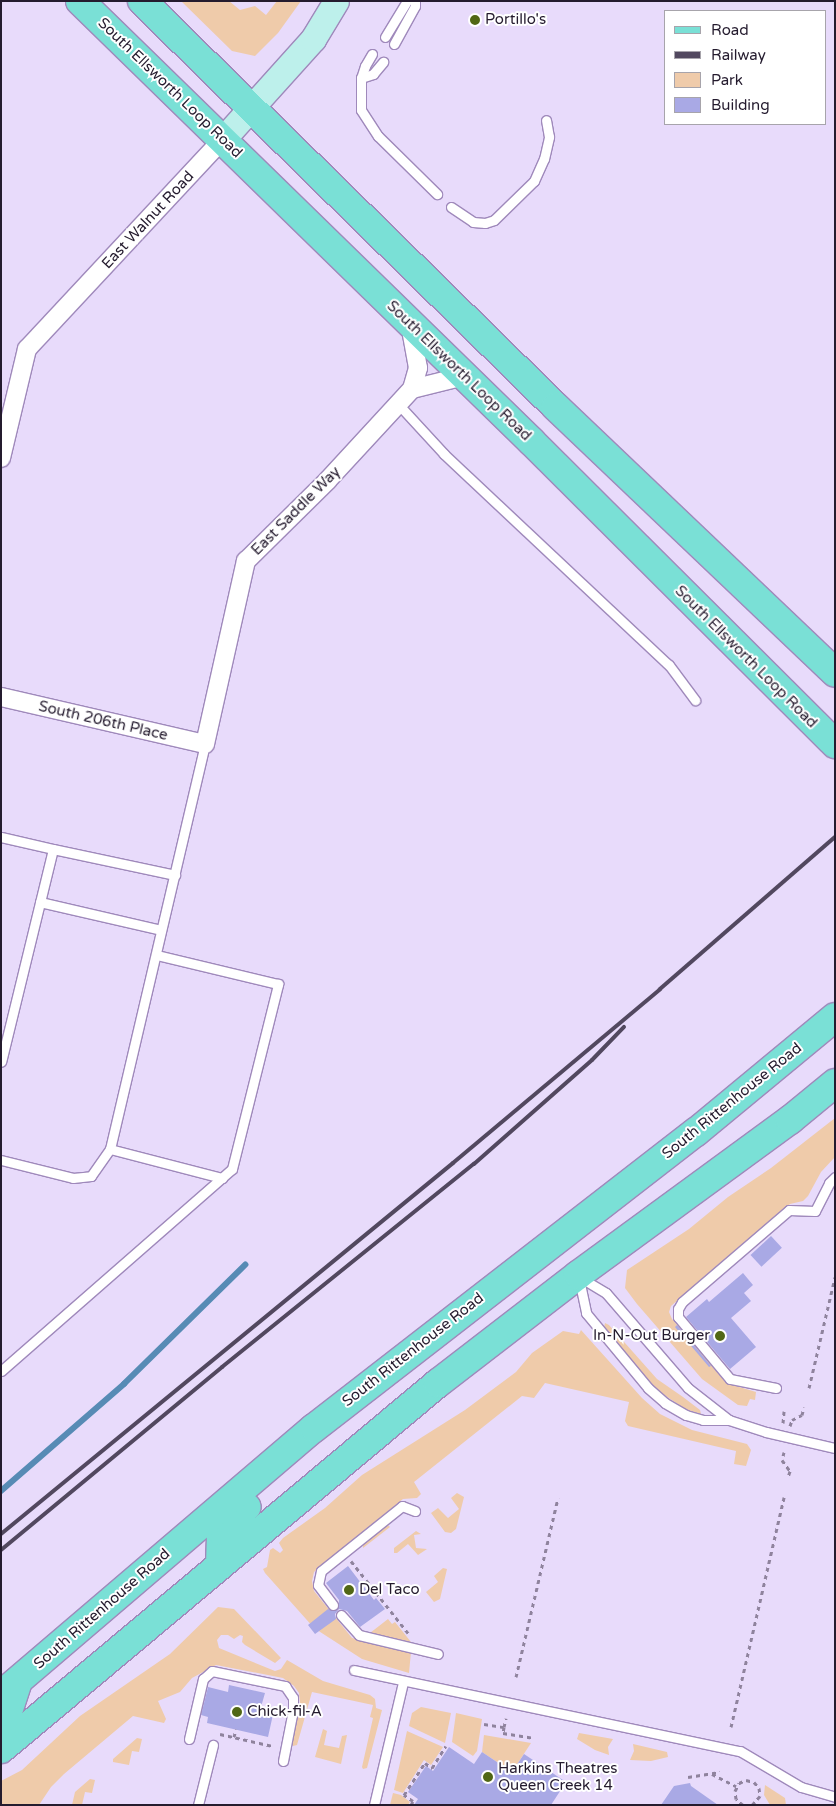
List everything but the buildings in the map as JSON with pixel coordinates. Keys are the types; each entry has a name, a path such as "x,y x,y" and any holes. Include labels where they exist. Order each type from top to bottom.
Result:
{"main road":[{"name":"South Ellsworth Loop Road","path":"80,1 464,376 835,744"},
{"path":"142,1 556,407 835,673"},
{"name":"South Rittenhouse Road","path":"10,1688 314,1428 696,1132 835,1017"},
{"path":"1,1749 220,1564 431,1390 578,1275 790,1120 835,1083"},
{"path":"553,1241 578,1275"},
{"path":"220,1564 220,1535 223,1528 299,1463 314,1428"},
{"path":"1,1718 8,1712 10,1688"}],"street":[{"name":"East Walnut Road","path":"1,458 27,349 223,139 313,39 336,1"},
{"name":"East Saddle Way","path":"206,744 246,561 327,481 412,389 418,368 410,324"},
{"path":"412,389 464,376"},
{"name":"South 206th Place","path":"1,697 206,744"}],"lane":[{"path":"385,38 407,1"},
{"path":"394,44 415,6 415,1"},
{"path":"372,54 361,78 361,110 378,136 437,194"},
{"path":"361,78 373,74 383,62"},
{"path":"451,207 473,222 485,223 494,220 534,181 544,159 549,137 546,120"},
{"path":"398,405 451,460 669,665 695,700"},
{"path":"1,1160 73,1178 91,1176 110,1149 206,744"},
{"path":"1,837 175,875"},
{"path":"1,1062 53,849"},
{"path":"40,902 161,930"},
{"path":"1,1371 232,1169 278,984 156,955"},
{"path":"110,1149 222,1178"},
{"path":"776,1388 730,1379 678,1317 678,1309 682,1302 790,1210 815,1211 829,1183 835,1177"},
{"path":"578,1275 606,1293 688,1388 729,1420"},
{"path":"578,1275 586,1313 648,1388 665,1403 686,1415 703,1420 729,1420 766,1432 835,1448"},
{"path":"333,1605 318,1585 321,1571 402,1506 415,1511"},
{"path":"341,1615 359,1635 438,1654"},
{"path":"354,1670 403,1682 740,1751 801,1786 835,1797"},
{"path":"189,1739 203,1680 212,1671 221,1671 285,1686 293,1698 293,1710 283,1761"},
{"path":"374,1805 403,1682"},
{"path":"198,1805 213,1745"}],"path":[{"path":"809,1388 835,1277"},
{"path":"784,1411 782,1422 790,1426 792,1420 802,1415 804,1407"},
{"path":"784,1452 782,1460 790,1471 788,1477"},
{"path":"731,1727 784,1497"},
{"path":"516,1677 558,1498"},
{"path":"344,1565 350,1560 414,1640"},
{"path":"506,1718 503,1733 534,1738"},
{"path":"484,1724 504,1727"},
{"path":"234,1737 236,1730"},
{"path":"216,1733 286,1749"},
{"path":"411,1805 413,1801 404,1795 425,1763 432,1768 446,1746"},
{"path":"688,1777 720,1772"},
{"path":"712,1773 736,1786"},
{"path":"736,1786 742,1781 754,1782 760,1792 754,1804"},
{"path":"736,1786 736,1799 742,1805"}],"green space":[{"path":"181,1 229,1 240,10 255,6 266,15 277,1 301,1 278,33 255,56 232,51"},
{"path":"835,1118 835,1157 821,1172 808,1196 803,1201 790,1204 671,1306 669,1312 672,1319 726,1383 756,1392 755,1400 750,1399 747,1406 738,1405 702,1379 637,1304 625,1288 627,1270 689,1229 728,1197 771,1168"},
{"path":"605,1323 609,1325 657,1379 700,1410 701,1414 685,1409 657,1390 604,1328"},
{"path":"581,1330 642,1398 660,1414 692,1430 747,1444 751,1450 746,1466 734,1464 736,1451 628,1426 625,1421 629,1402 545,1383 534,1398 522,1396 414,1482 421,1494 417,1498 403,1499 314,1572 312,1581 314,1591 352,1638 411,1652 409,1673 362,1659 314,1628 265,1573 263,1569 267,1567 270,1550 273,1548 280,1553 283,1550 279,1543 283,1538 325,1508 362,1475 465,1410 516,1372 532,1353 563,1331 579,1334"},
{"path":"457,1493 464,1497 456,1529 451,1533 445,1532 431,1513 438,1508 448,1518 459,1509 451,1498"},
{"path":"387,1524 390,1527 363,1548 363,1543"},
{"path":"416,1531 421,1534 414,1535 416,1548 427,1549 418,1555 408,1544 397,1553 394,1553 394,1548"},
{"path":"443,1568 447,1569 440,1599 434,1602 426,1592 438,1582 434,1576"},
{"path":"218,1607 234,1609 281,1658 275,1663 245,1645 242,1642 243,1636 240,1635 234,1639 228,1635 221,1635 217,1640 219,1648 275,1671 281,1669 287,1660 323,1681 370,1695 375,1699 376,1708 382,1710 367,1768 363,1769 362,1767 373,1718 370,1717 373,1705 312,1692 297,1745 293,1746 291,1743 300,1703 299,1693 294,1686 283,1678 216,1665 192,1678 180,1692 158,1701 166,1719 164,1723 133,1716 64,1774 51,1787 39,1805 1,1805 1,1781 22,1770 80,1716 170,1654"},
{"path":"388,1619 392,1624 395,1622 411,1642 370,1633"},
{"path":"421,1707 451,1713 445,1743 409,1726 412,1713"},
{"path":"456,1713 482,1719 477,1751 473,1756 452,1742"},
{"path":"323,1729 327,1731 324,1745 339,1748 342,1736 347,1735 341,1764 315,1757"},
{"path":"407,1731 443,1747 431,1765 424,1760 403,1793 394,1790"},
{"path":"579,1733 613,1739 608,1747 609,1755 595,1750 577,1739"},
{"path":"484,1735 531,1743 512,1772 482,1752"},
{"path":"137,1738 142,1739 139,1752 132,1751 129,1765 113,1762 113,1759"},
{"path":"633,1744 667,1752 668,1757 651,1761 630,1760 634,1751"},
{"path":"90,1779 95,1780 92,1793 85,1792 82,1805 72,1805 75,1792"},
{"path":"765,1785 785,1798 786,1805 770,1805 764,1795"},
{"path":"393,1793 401,1795 410,1802 408,1805 390,1805"}],"waterway":[{"path":"1,1491 124,1384 245,1265"}],"railway":[{"path":"1,1534 453,1163 660,989 835,837"},
{"path":"1,1550 222,1367 474,1164 592,1060 624,1027"}],"place":[{"name":"Portillo's","path":"475,20"},
{"name":"In-N-Out Burger","path":"720,1336"},
{"name":"Del Taco","path":"349,1590"},
{"name":"Chick-fil-A","path":"237,1712"},
{"name":"Harkins Theatres Queen Creek 14","path":"488,1777"}]}
